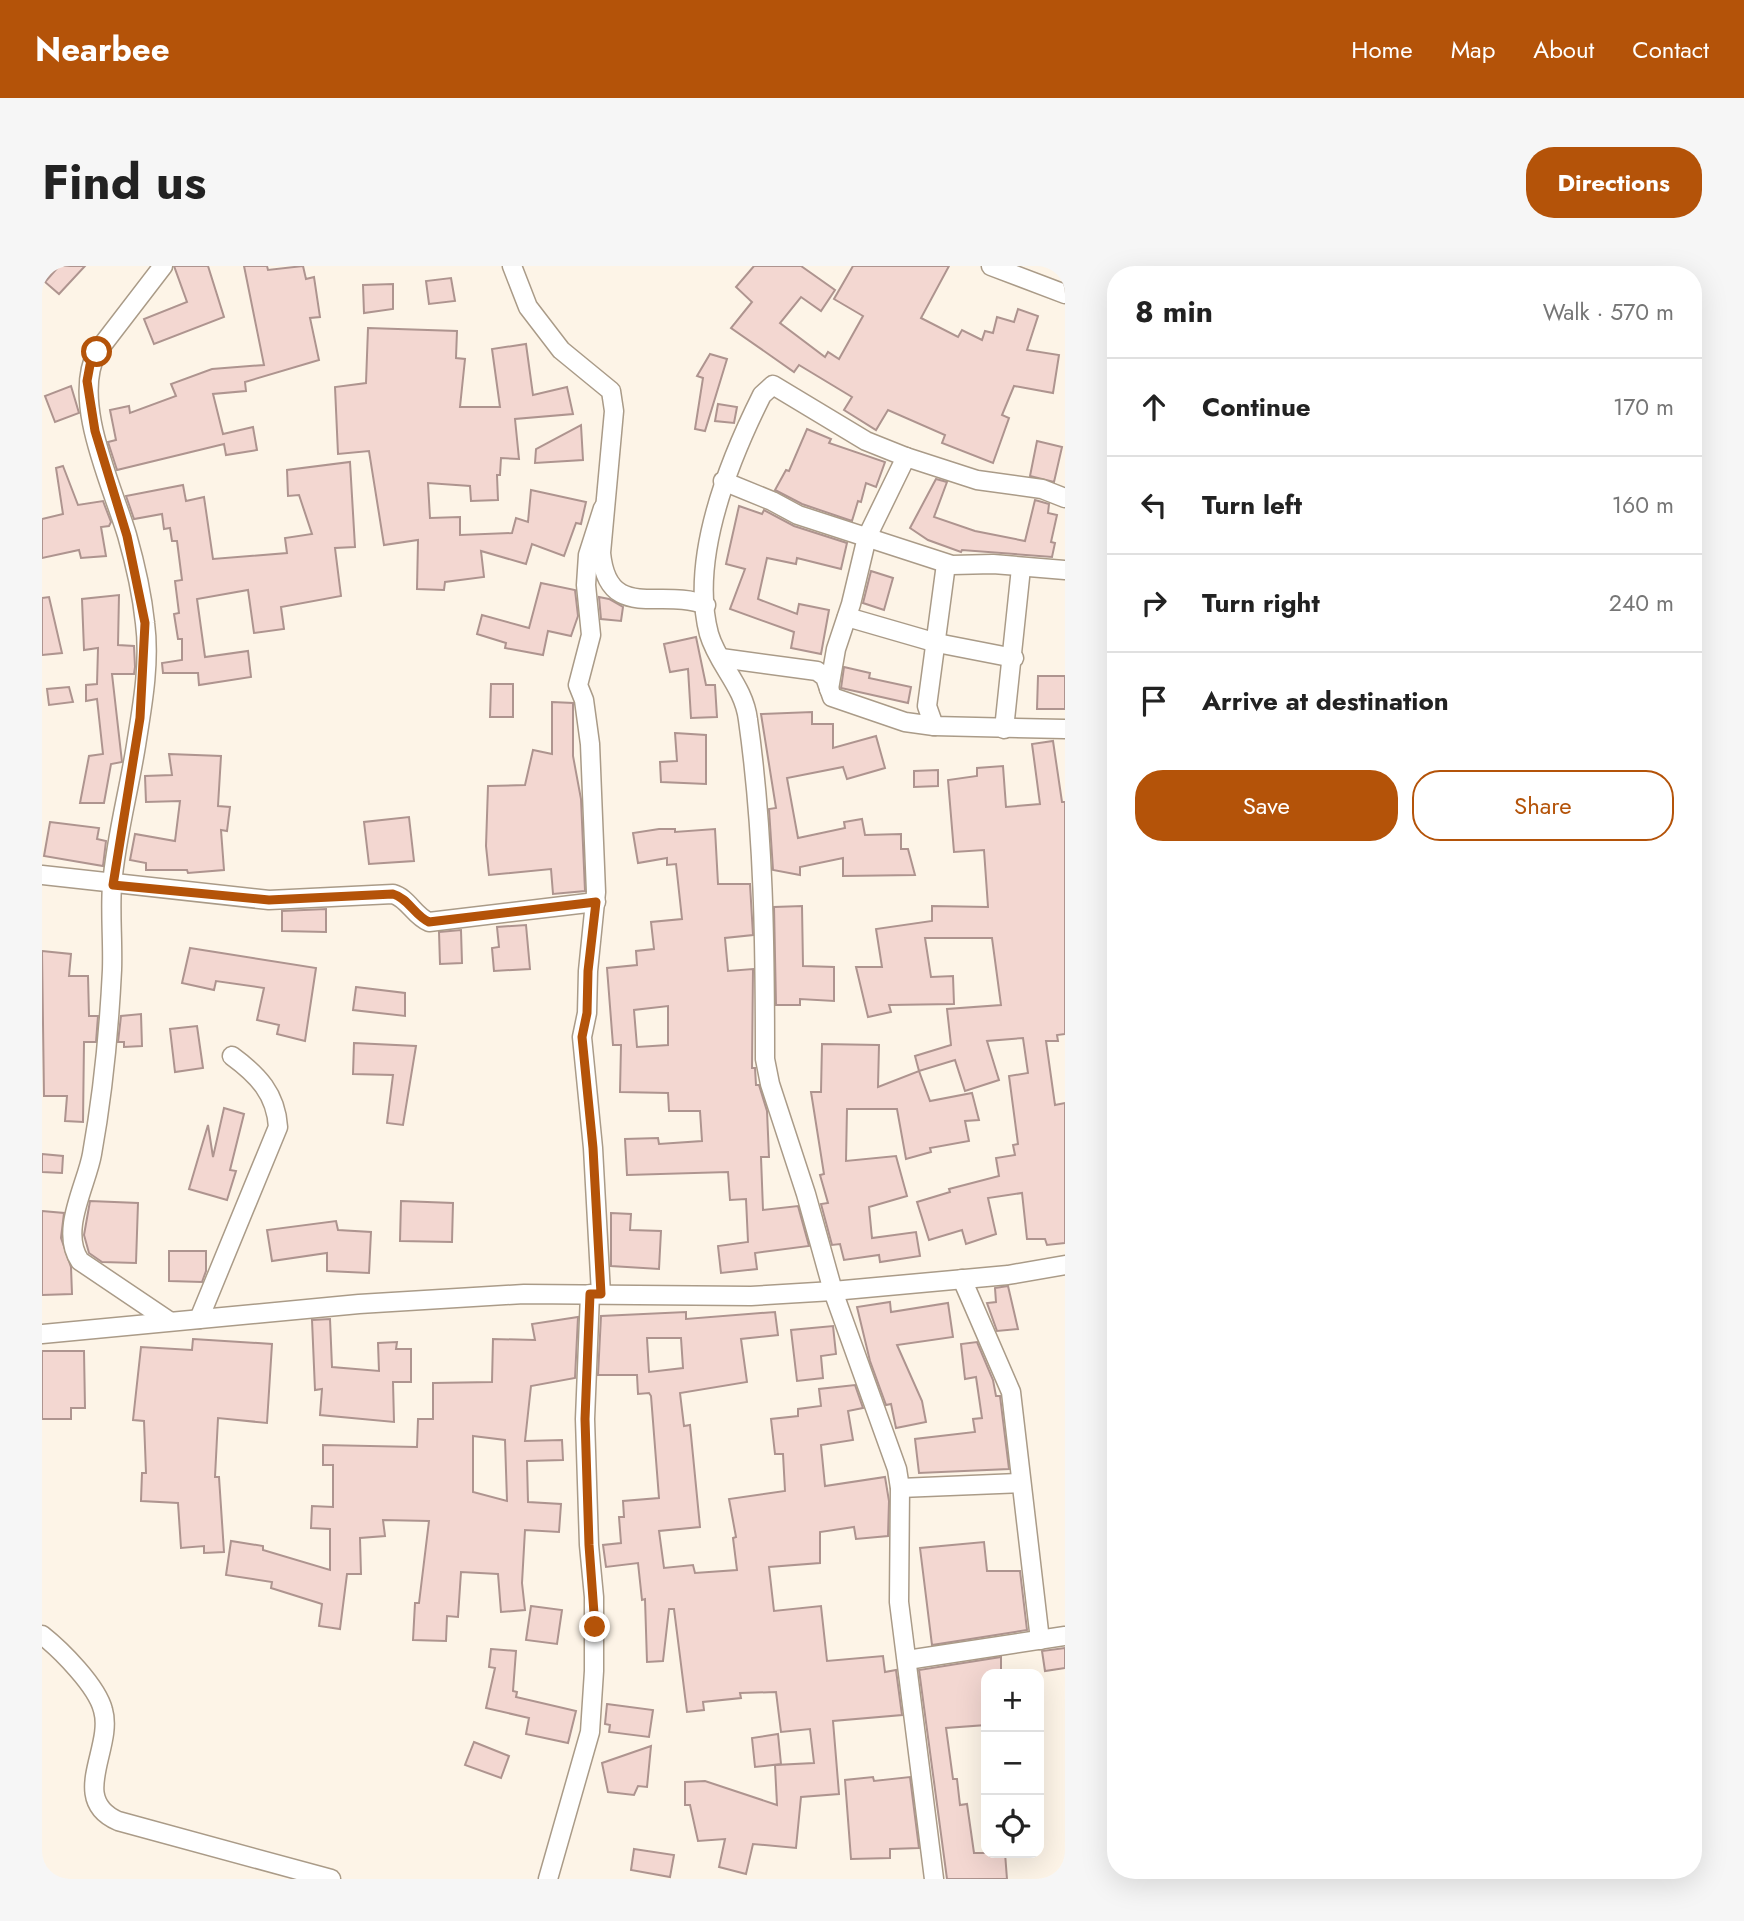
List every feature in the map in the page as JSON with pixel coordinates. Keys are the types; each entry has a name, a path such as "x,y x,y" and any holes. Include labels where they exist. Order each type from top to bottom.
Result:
{"street":[{"path":"163,266 141,290 97,352 90,365 87,381 99,451 127,536 145,623 140,718 113,885 112,972 103,1075 90,1162 75,1216 74,1243 77,1258 87,1267 169,1321"},
{"path":"512,266 528,307 561,351 611,391 614,411 603,508 601,553 603,573 610,587 631,598 682,598 706,605"},
{"path":"991,266 1065,294"},
{"path":"934,1879 898,1578 901,1488 897,1469 833,1291 767,1072 762,890 748,717 736,682 709,632 706,605 709,549 723,481 768,386 773,386 866,441 906,457 977,480 1042,489 1065,498"},
{"path":"830,690 836,649 867,537 906,457"},
{"path":"723,481 798,515 946,564 1065,570"},
{"path":"548,1879 556,1843 580,1776 590,1732 592,1696 594,1597 589,1545 585,1419 596,1294 593,1148 582,1037 587,1013 588,971 596,902 590,744 584,700 578,685 591,635 586,585 588,555 603,508"},
{"path":"934,726 927,706 946,564"},
{"path":"1004,729 1014,658 1021,568"},
{"path":"847,617 937,643 1014,658"},
{"path":"721,658 817,671 825,677 832,697 905,722 934,726 1065,729"},
{"path":"42,875 113,885 269,900 393,894 400,896 415,913 429,922 596,902"},
{"path":"199,1319 278,1127 276,1108 262,1081 232,1056"},
{"path":"42,1334 373,1303 524,1294 751,1296 833,1291 961,1279 1065,1265"},
{"path":"961,1279 1010,1392 1040,1640"},
{"path":"901,1488 1021,1483"},
{"path":"42,1635 78,1671 103,1707 106,1724 94,1779 93,1798 101,1811 118,1821 331,1879"},
{"path":"907,1660 1065,1636"}],"building":[{"path":"59,266 85,266 59,294 45,282"},
{"path":"174,266 208,266 224,317 154,344 144,319 187,302"},
{"path":"244,266 267,266 268,270 303,266 306,279 314,277 320,317 310,318 319,360 245,382 246,391 213,394 223,434 253,427 257,450 226,455 224,444 117,470 108,442 116,440 110,410 129,406 130,413 176,396 171,384 212,369 264,365"},
{"path":"754,266 801,266 835,290 821,311 801,297 780,323 825,357 828,352 839,359 863,316 834,299 853,266 949,266 921,318 958,337 962,330 982,340 985,331 993,333 997,317 1014,322 1018,309 1038,316 1027,350 1059,355 1053,393 1014,386 1002,415 1009,418 993,463 942,443 945,435 888,410 876,430 844,410 852,397 799,365 794,372 731,328 752,302 736,287"},
{"path":"451,278 455,301 429,304 426,281"},
{"path":"393,284 393,309 364,313 363,285"},
{"path":"368,328 457,331 456,358 465,359 460,407 500,407 492,349 526,344 533,395 567,387 573,414 515,419 519,459 501,458 500,475 497,475 498,500 471,501 470,486 428,483 430,518 460,517 460,535 512,533 516,518 528,522 531,490 586,502 581,524 576,523 564,556 532,544 526,564 481,551 484,577 445,582 444,590 417,589 418,540 384,545 369,451 338,454 335,387 366,383"},
{"path":"710,354 727,359 705,431 695,429 703,378 697,376"},
{"path":"71,386 79,413 55,422 45,396"},
{"path":"718,404 737,407 734,423 715,421"},
{"path":"581,425 583,460 535,463 536,449"},
{"path":"807,429 831,439 829,443 885,462 876,487 866,483 852,521 802,504 775,490 786,470 789,471"},
{"path":"1037,441 1062,447 1054,482 1030,476"},
{"path":"350,462 355,547 335,548 341,596 281,607 284,629 254,633 248,590 197,599 205,657 248,651 251,677 199,685 198,673 163,673 162,663 182,660 182,639 178,639 174,614 179,613 175,581 182,580 177,541 172,541 170,528 164,529 162,514 134,519 126,496 183,485 186,501 204,497 213,559 287,553 285,538 312,534 299,495 288,496 287,470"},
{"path":"63,466 78,505 103,501 111,522 109,526 101,527 106,556 81,558 79,550 42,558 42,519 63,514 56,468"},
{"path":"936,479 947,482 934,517 975,531 1025,541 1035,500 1049,504 1048,513 1057,515 1051,542 1055,543 1052,557 961,552 928,540 910,528"},
{"path":"739,506 762,514 764,510 794,526 847,543 841,569 797,558 796,564 767,558 758,599 797,614 799,604 829,610 821,654 791,648 794,632 730,609 745,569 726,564"},
{"path":"871,571 893,578 884,610 863,603"},
{"path":"541,583 575,590 578,616 571,636 548,631 543,655 505,648 506,643 477,634 482,615 529,628"},
{"path":"119,595 118,645 134,646 135,667 134,674 112,674 122,762 111,764 104,803 80,803 89,756 103,754 97,699 86,701 86,685 97,684 98,648 84,650 82,599"},
{"path":"49,597 62,653 42,655 42,598"},
{"path":"599,597 623,607 621,621 601,619"},
{"path":"696,637 706,685 715,685 717,717 691,718 688,669 670,672 664,644"},
{"path":"844,667 870,673 869,678 911,687 908,703 841,688"},
{"path":"1038,676 1065,676 1065,709 1037,709"},
{"path":"491,684 513,684 513,717 490,717"},
{"path":"69,687 73,702 49,705 47,689"},
{"path":"552,702 573,703 573,756 581,799 585,891 553,894 551,869 489,875 486,846 488,786 525,785 533,750 552,754"},
{"path":"812,712 812,724 833,724 833,748 876,736 885,768 847,779 843,767 787,778 798,838 845,828 844,822 862,819 865,835 901,834 901,849 908,849 915,875 843,876 843,858 800,867 800,875 773,870 769,809 776,808 761,714"},
{"path":"675,733 706,735 706,784 661,782 660,762 677,761"},
{"path":"1053,741 1062,802 1065,802 1065,1034 1057,1035 1058,1041 1046,1041 1055,1105 1065,1103 1065,1243 1047,1245 1045,1239 1027,1239 1022,1193 988,1198 996,1234 966,1244 962,1230 929,1240 917,1202 950,1192 949,1189 999,1176 996,1158 1015,1155 1013,1145 1018,1144 1009,1076 1028,1073 1023,1038 987,1041 999,1080 965,1091 955,1060 919,1071 915,1056 951,1045 947,1009 1001,1005 992,938 925,938 931,977 953,976 954,1004 889,1005 891,1012 868,1017 856,967 882,967 876,929 932,921 932,906 988,907 984,850 954,852 948,780 977,776 977,768 1003,766 1006,807 1040,804 1032,744"},
{"path":"169,754 221,756 218,806 230,807 227,831 221,830 224,870 188,873 187,870 146,870 146,863 130,860 135,834 175,841 180,801 146,802 145,776 172,775"},
{"path":"938,770 938,786 914,787 914,771"},
{"path":"409,817 414,861 369,864 364,822"},
{"path":"50,822 99,828 97,839 106,841 103,866 44,856"},
{"path":"659,829 675,829 675,832 715,829 718,884 750,884 753,935 725,938 728,971 753,969 752,1068 755,1068 756,1085 759,1085 767,1111 769,1157 761,1157 763,1210 798,1206 809,1246 755,1253 757,1269 721,1273 718,1246 748,1242 746,1199 730,1200 728,1172 627,1175 625,1139 658,1138 659,1144 702,1141 700,1111 669,1111 668,1093 620,1092 621,1045 613,1045 607,968 637,965 636,951 654,949 651,922 682,919 676,864 667,865 667,858 638,863 633,833","holes":["668,1006 668,1045 637,1047 634,1010"]},
{"path":"802,906 803,966 834,967 834,1001 800,999 800,1005 776,1005 774,907"},
{"path":"326,909 326,932 282,931 282,911"},
{"path":"526,925 530,969 494,971 492,948 499,947 497,927"},
{"path":"461,930 462,963 440,964 439,932"},
{"path":"190,948 316,968 305,1041 277,1034 279,1025 257,1020 264,988 216,981 214,990 182,983"},
{"path":"42,951 71,954 69,976 88,976 89,1016 98,1016 96,1042 84,1042 83,1122 65,1121 67,1096 44,1096"},
{"path":"356,987 405,993 405,1016 353,1010"},
{"path":"141,1014 142,1046 124,1047 124,1042 118,1042 121,1016"},
{"path":"197,1026 203,1068 175,1072 170,1029"},
{"path":"354,1043 416,1046 403,1125 387,1123 393,1075 353,1074"},
{"path":"822,1044 879,1045 878,1087 919,1071 930,1101 972,1093 979,1120 965,1121 969,1141 930,1148 931,1152 906,1159 897,1109 847,1109 846,1161 896,1156 907,1196 869,1207 872,1238 916,1232 920,1256 880,1262 879,1255 844,1260 840,1244 832,1245 821,1204 828,1203 820,1175 824,1174 811,1092 821,1092"},
{"path":"224,1108 244,1114 230,1170 236,1171 227,1200 189,1189 208,1125 213,1157"},
{"path":"42,1154 63,1156 62,1173 42,1172"},
{"path":"90,1201 138,1203 136,1263 102,1262 89,1253 84,1235"},
{"path":"401,1201 453,1203 452,1242 400,1241"},
{"path":"42,1211 64,1213 61,1238 71,1267 72,1294 42,1295"},
{"path":"611,1213 631,1214 630,1230 661,1231 659,1269 611,1266"},
{"path":"336,1221 338,1230 371,1232 369,1273 327,1271 327,1253 272,1261 267,1230"},
{"path":"169,1251 206,1251 206,1271 202,1282 169,1281"},
{"path":"1008,1286 1018,1329 997,1331 987,1303 996,1302 995,1288"},
{"path":"890,1302 891,1312 948,1303 953,1337 897,1345 922,1401 926,1422 896,1428 891,1404 886,1405 870,1361 857,1307"},
{"path":"686,1312 686,1319 775,1312 778,1335 741,1339 747,1382 680,1393 684,1426 690,1425 700,1527 659,1531 664,1568 693,1565 695,1573 737,1570 733,1538 736,1537 729,1499 785,1491 783,1454 775,1454 771,1419 798,1416 798,1409 821,1406 819,1389 855,1385 863,1408 848,1411 853,1440 821,1445 825,1486 885,1477 889,1501 888,1536 856,1539 854,1527 820,1532 820,1563 769,1567 774,1611 821,1606 827,1661 883,1656 885,1672 896,1670 902,1715 833,1721 839,1794 801,1797 796,1848 753,1844 746,1874 719,1867 725,1839 698,1841 690,1805 685,1805 685,1782 705,1781 777,1805 775,1765 814,1763 810,1729 781,1732 776,1692 740,1693 741,1698 703,1702 704,1710 687,1712 674,1609 669,1609 663,1661 647,1662 645,1599 642,1600 638,1563 606,1567 603,1545 621,1543 619,1517 624,1517 623,1501 659,1498 651,1396 649,1393 638,1394 637,1375 598,1375 601,1316","holes":["647,1338 681,1338 683,1368 649,1372"]},
{"path":"578,1317 575,1378 531,1386 525,1441 562,1440 563,1460 527,1461 528,1502 561,1504 559,1532 525,1530 522,1583 525,1610 501,1612 498,1574 461,1572 458,1617 447,1616 446,1641 413,1640 415,1603 419,1603 429,1521 383,1520 385,1536 360,1538 361,1574 347,1574 340,1629 319,1626 322,1604 271,1588 272,1582 226,1575 231,1541 263,1546 263,1550 330,1570 330,1529 311,1528 312,1506 333,1507 333,1465 323,1465 323,1445 417,1447 418,1419 433,1419 433,1383 492,1382 493,1339 535,1340 532,1324","holes":["473,1436 505,1440 507,1501 473,1492"]},
{"path":"330,1319 332,1367 379,1371 378,1343 397,1342 396,1349 411,1349 411,1382 393,1382 394,1422 320,1415 322,1389 315,1390 312,1320"},
{"path":"833,1326 836,1354 821,1356 823,1378 797,1381 791,1330"},
{"path":"193,1339 272,1344 267,1423 218,1418 215,1477 219,1477 224,1552 204,1553 204,1546 181,1548 178,1503 141,1501 142,1473 146,1473 144,1421 133,1420 141,1347 192,1350"},
{"path":"977,1342 993,1380 996,1396 1000,1396 1009,1469 919,1473 915,1439 975,1432 973,1419 982,1418 976,1377 965,1379 961,1344"},
{"path":"42,1351 84,1351 85,1408 71,1408 71,1419 42,1419"},
{"path":"984,1542 987,1571 1020,1571 1027,1630 932,1645 920,1548"},
{"path":"531,1606 562,1610 557,1644 526,1640"},
{"path":"1065,1648 1065,1668 1045,1671 1042,1651"},
{"path":"491,1649 516,1651 513,1691 517,1692 516,1697 576,1711 568,1743 526,1734 529,1718 486,1708 495,1668 489,1667"},
{"path":"1001,1657 1001,1669 981,1669 981,1725 946,1728 953,1779 957,1779 960,1805 967,1804 974,1853 981,1853 981,1858 1005,1858 1007,1879 947,1879 919,1670"},
{"path":"607,1704 653,1710 649,1737 609,1732 610,1725 605,1724"},
{"path":"778,1734 781,1764 755,1767 752,1738"},
{"path":"474,1742 509,1756 501,1778 465,1765"},
{"path":"651,1746 647,1787 638,1786 634,1795 608,1792 602,1763"},
{"path":"873,1777 874,1781 910,1777 919,1848 890,1849 890,1858 851,1859 845,1780"},
{"path":"634,1849 674,1855 670,1877 631,1870"}],"route":[{"path":"97,352 90,365 87,381 95,431 107,478 127,536 145,623 146,646 145,681 135,757 113,885 179,889 269,900 393,894 400,896 415,913 429,922 596,902 588,971 587,1013 582,1033 593,1148 601,1294 590,1294 585,1419 595,1627"}]}
